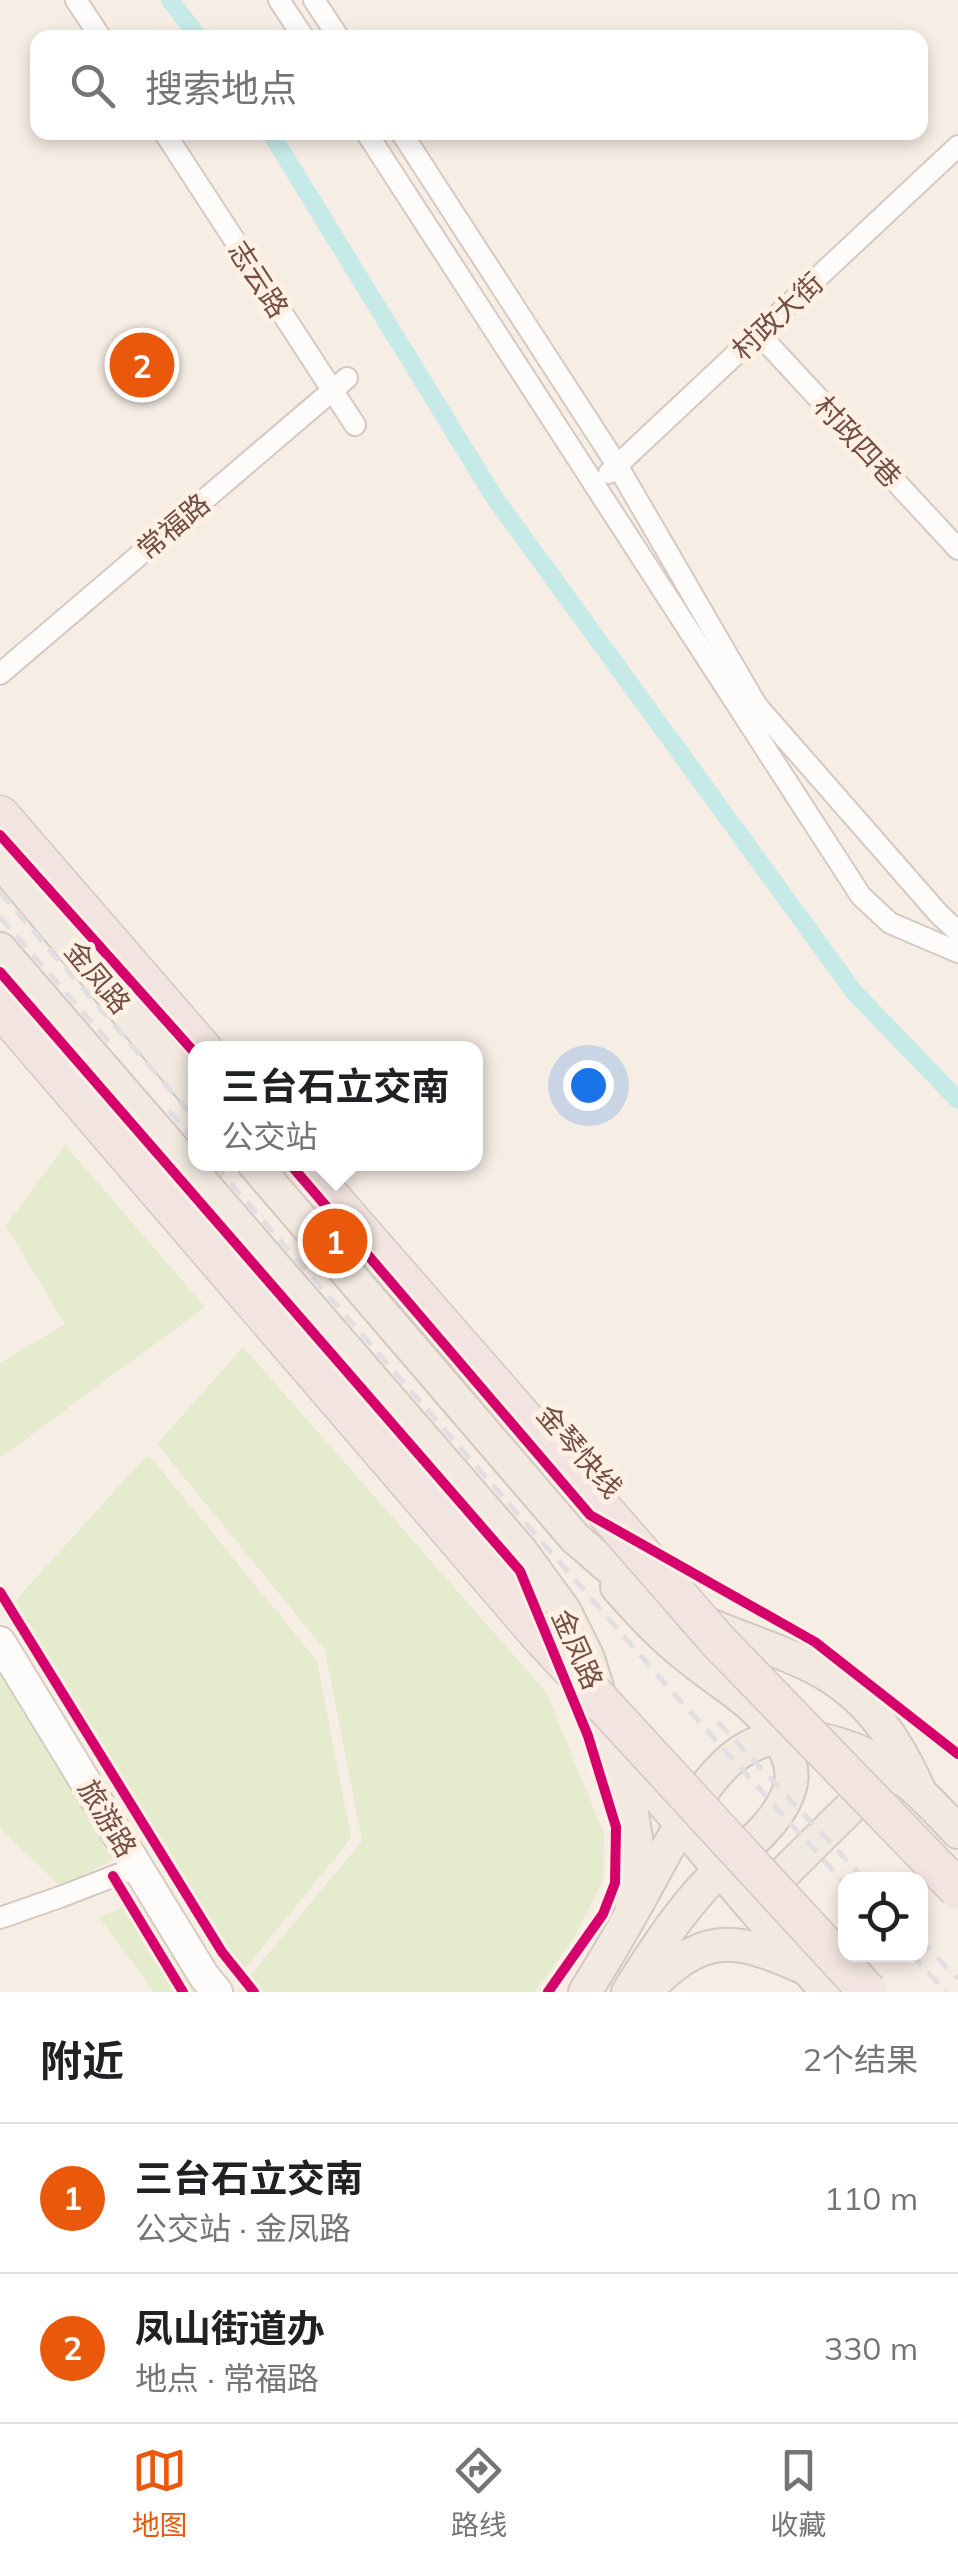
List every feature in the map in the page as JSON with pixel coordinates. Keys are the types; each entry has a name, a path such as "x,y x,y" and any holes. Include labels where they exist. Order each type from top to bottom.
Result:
{"highway":[{"path":"0,815 196,1041"},
{"path":"0,1006 536,1631 868,1992"},
{"name":"金琴快线","path":"308,1171 718,1641 958,1889"}],"main road":[{"name":"金凤路","path":"0,861 188,1085"},
{"name":"金凤路","path":"0,950 188,1167"},
{"name":"金凤路","path":"191,1171 521,1552 564,1610 588,1658 614,1748 818,1981"},
{"path":"260,1171 648,1623 760,1715 790,1762 792,1773 786,1800 770,1823 719,1870 673,1923 628,1992"},
{"path":"575,1538 651,1596 831,1677 880,1721 920,1790"},
{"path":"585,1992 681,1822 724,1766 754,1744 807,1737 858,1751 888,1766 920,1790 958,1832"},
{"path":"614,1748 628,1788 637,1845 631,1912"},
{"path":"772,1930 766,1906 775,1883 867,1790 883,1781 894,1781 920,1790"},
{"path":"644,1992 682,1958 720,1945 745,1945 769,1952 818,1981"}],"street":[{"path":"76,0 96,30"},
{"path":"279,0 299,30"},
{"path":"314,0 334,30"},
{"name":"志云路","path":"170,140 340,384 355,425"},
{"path":"371,140 861,896 890,924 958,952"},
{"path":"406,140 617,465 757,706 958,932"},
{"name":"村政大街","path":"596,485 958,146"},
{"name":"村政四巷","path":"758,333 958,549"},
{"name":"常福路","path":"0,674 340,384"},
{"name":"旅游路","path":"0,1642 217,1992"},
{"path":"0,1918 138,1867"}],"green space":[{"path":"65,1145 205,1307 0,1458 0,1363 65,1324 6,1226"},
{"path":"243,1347 546,1692 604,1834 603,1880 575,1936 535,1992 238,1990 362,1841 325,1650 157,1444"},
{"path":"148,1454 317,1661 351,1838 240,1975 15,1601"},
{"path":"0,1662 118,1856 62,1888 0,1828"},
{"path":"147,1898 205,1992 154,1992 99,1917"}],"waterway":[{"path":"170,0 193,30"},
{"path":"275,140 494,497 854,992 958,1100"}],"railway":[{"path":"0,892 188,1111"},
{"path":"0,917 110,1043"},
{"path":"169,1111 188,1133"},
{"path":"220,1171 668,1687 838,1876"},
{"path":"718,1722 858,1872"},
{"path":"928,1947 958,1979"},
{"path":"918,1962 946,1992"}],"cycle path":[{"path":"0,835 188,1045"},
{"path":"0,972 520,1571 588,1736 616,1827 615,1883 603,1914 548,1992"},
{"path":"296,1171 590,1515 815,1642 958,1754"},
{"path":"0,1592 222,1952 254,1992"},
{"path":"113,1876 183,1992"}],"place":[{"name":"凤山街道办","path":"142,365"},
{"name":"三台石立交南","path":"335,1241"}]}
